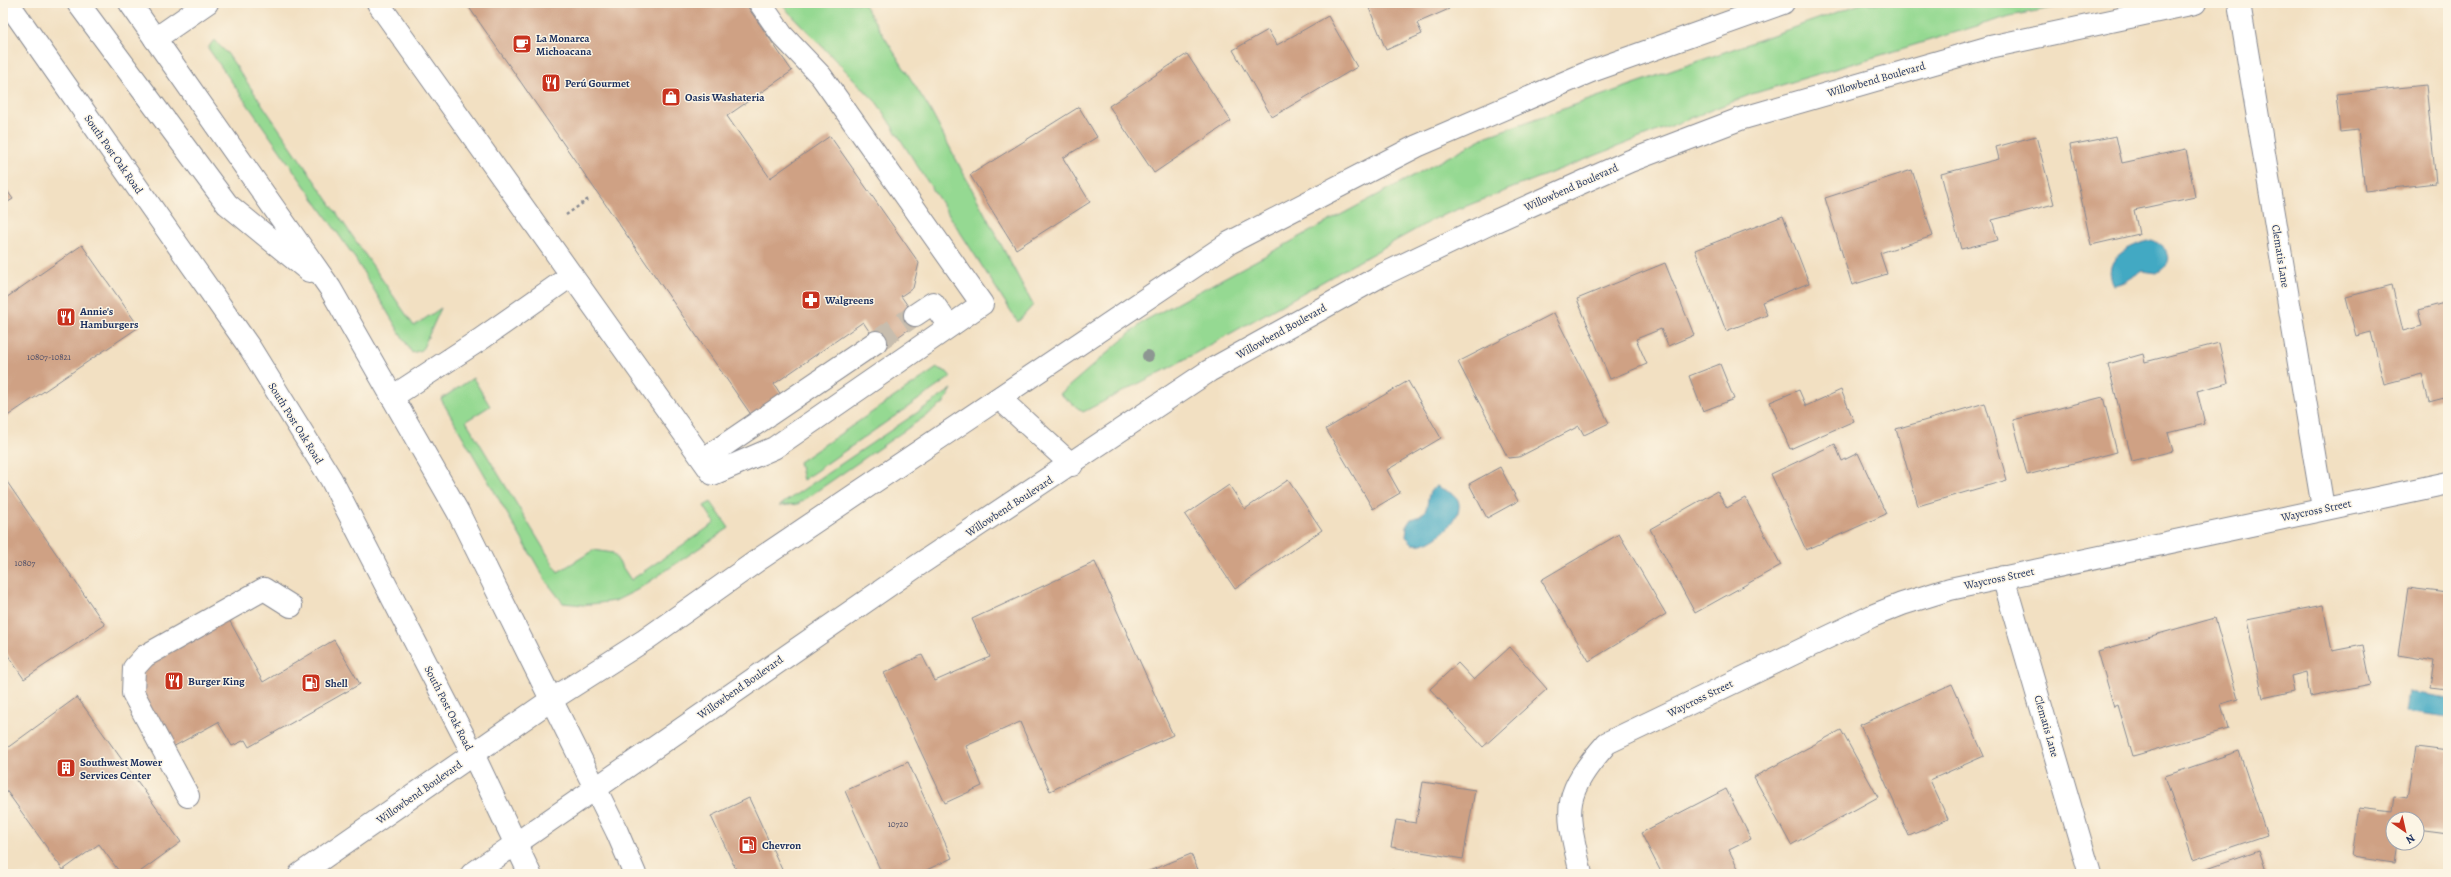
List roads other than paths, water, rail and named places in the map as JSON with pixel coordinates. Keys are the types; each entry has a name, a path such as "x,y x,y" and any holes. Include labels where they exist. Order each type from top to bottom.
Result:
{"main road":[{"name":"South Post Oak Road","path":"8,3 250,348 331,479 517,843 530,874"},
{"path":"78,3 227,204 330,288"},
{"path":"130,3 330,288 458,512 595,788 635,874"},
{"path":"155,39 207,3"},
{"path":"378,3 704,459 713,474 774,448 982,304 821,76 782,35 760,3"},
{"name":"Willowbend Boulevard","path":"300,874 551,700 645,640 761,558 1229,242 1396,156 1589,72 1783,3"},
{"name":"Willowbend Boulevard","path":"472,874 914,568 1072,465 1209,372 1384,274 1491,223 1630,161 1740,119 1884,76 1990,47 2194,3"},
{"name":"Clematis Lane","path":"2239,3 2323,508"},
{"path":"392,397 481,339 572,275"},
{"path":"915,315 933,303 949,326"},
{"path":"704,459 876,342"},
{"path":"998,398 1072,465"},
{"name":"Waycross Street","path":"1581,874 1569,818 1573,789 1586,767 1607,743 1872,616 1902,604 1950,589 2323,508 2448,483"},
{"name":"Clematis Lane","path":"2003,577 2090,874"},
{"path":"188,796 133,693 134,668 145,656 264,589 291,606"}],"water":[{"path":"2153,240 2167,252 2169,260 2163,269 2157,273 2142,271 2125,282 2114,285 2111,275 2111,267 2114,260 2127,249"},
{"path":"1437,486 1452,494 1458,500 1458,513 1449,526 1437,537 1424,544 1413,544 1406,537 1407,525 1411,519 1424,513 1429,493"},
{"path":"2409,692 2448,698 2448,718 2406,712"}],"tunnel":[{"path":"876,342 915,315"}],"place":[{"name":"La Monarca Michoacana","path":"522,44"},
{"name":"Perú Gourmet","path":"551,83"},
{"name":"Oasis Washateria","path":"671,97"},
{"name":"Walgreens","path":"811,300"},
{"name":"Annie's Hamburgers","path":"66,317"},
{"name":"Burger King","path":"174,681"},
{"name":"Shell","path":"311,683"},
{"name":"Southwest Mower Services Center","path":"66,768"},
{"name":"Chevron","path":"748,845"}]}
